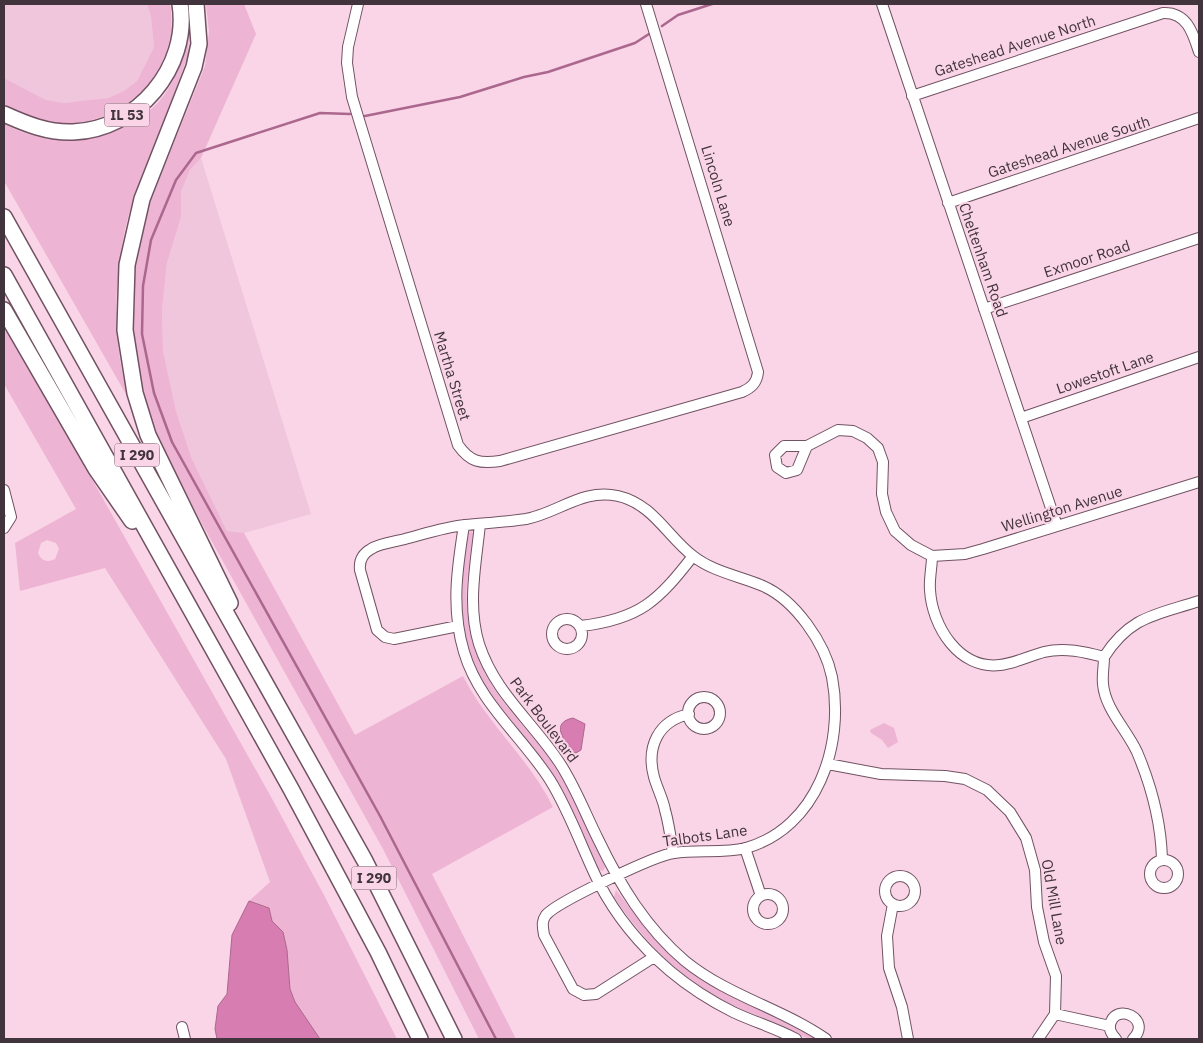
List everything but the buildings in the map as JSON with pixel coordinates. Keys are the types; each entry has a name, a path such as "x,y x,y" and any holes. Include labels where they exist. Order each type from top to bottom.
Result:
{"highway":[{"name":"IL 53","path":"4,114 49,131 74,132 96,129 132,112 147,100 161,83 170,67 180,33 180,4"},
{"path":"196,4 199,44 194,67 142,199 127,265 125,330 134,394 148,435 211,561 271,694"},
{"name":"I 290","path":"4,217 365,861 454,1039"},
{"name":"I 290","path":"4,275 164,564 292,789 378,952 420,1039"},
{"path":"4,310 96,470 164,564"}],"street":[{"name":"Martha Street","path":"358,4 348,47 347,63 352,97 458,445 466,456 475,462 500,462 742,392 752,387 758,378"},
{"name":"Lincoln Lane","path":"646,4 758,372 758,378"},
{"name":"Cheltenham Road","path":"882,4 1057,526"},
{"name":"Gateshead Avenue North","path":"912,96 1163,13 1169,12 1184,19 1192,30 1198,47"},
{"name":"Gateshead Avenue South","path":"948,202 1199,118"},
{"name":"Exmoor Road","path":"984,309 1199,238"},
{"name":"Lowestoft Lane","path":"1022,418 1199,357"},
{"path":"807,446 838,430 853,431 867,438 878,448 883,462 882,494 886,512 895,531 911,545 932,556 930,591 936,613 949,645 962,655 977,662 998,665 1020,661 1045,652 1066,650 1104,657"},
{"name":"Wellington Avenue","path":"932,556 965,554 1199,482"},
{"path":"4,490 10,516 4,528"},
{"name":"Talbots Lane","path":"480,524 528,518 584,495 619,496 649,510 693,556 724,573 766,587 789,605 812,628 823,651 832,677 834,717 828,764 819,787 803,811 788,826 768,838 744,848 673,853 642,863 549,913 542,925 544,935 573,989 584,995 596,994 654,957"},
{"path":"458,626 394,639 385,637 377,630 359,562 371,549 381,545 464,525 480,524"},
{"name":"Park Boulevard","path":"480,524 472,603 479,643 486,662 504,694 559,762 617,876 652,928 686,961 722,986 754,1003 791,1017 826,1039"},
{"name":"Park Boulevard","path":"464,525 455,584 458,626 464,653 484,695 527,747 552,783 600,885 628,925 654,957 693,988 719,1004 796,1039"},
{"path":"580,626 604,623 642,610 672,584 693,556"},
{"path":"1162,859 1156,813 1145,774 1136,751 1112,709 1103,685 1104,657 1122,632 1147,618 1199,601"},
{"path":"673,853 665,809 654,776 652,755 658,733 668,722 689,714"},
{"name":"Old Mill Lane","path":"828,764 881,774 945,776 965,780 987,790 1010,812 1026,838 1035,870 1037,907 1044,942 1056,976 1055,1014"},
{"path":"744,848 761,896"},
{"path":"893,904 887,936 889,968 902,1006 908,1039"},
{"path":"1038,1039 1055,1014 1110,1026"},
{"path":"1116,1039 1111,1034 1110,1026 1113,1019 1119,1014 1132,1015 1138,1026 1137,1034 1133,1039"},
{"path":"182,1027 185,1039"}],"shaded area":[{"path":"4,4 147,4 151,17 154,47 137,81 124,91 108,98 87,102 65,103 46,100 4,78"},
{"path":"147,4 170,4 171,29 166,52 156,73 141,92 123,106 101,117 78,123 53,123 27,116 4,104 4,78 46,100 65,103 108,98 124,91 137,81 154,47 151,17"},
{"path":"206,4 244,4 256,34 201,158 190,170 181,192 181,217 167,263 162,309 163,351 176,411 192,459 227,531 244,533 355,735 463,676 484,710 543,789 553,807 432,874 516,1039 479,1039 383,849 201,522 161,444 143,398 134,354 132,305 135,259 149,205 205,66 209,32"},
{"path":"189,33 188,55 134,197 121,251 116,317 120,361 131,403 4,181 4,124 22,132 41,137 79,140 98,136 134,122 158,103 171,85 180,65"},
{"path":"201,158 311,514 244,533 227,531 192,459 176,411 163,351 162,309 167,263 181,217 181,192 190,170"},
{"path":"4,323 270,795 325,897 397,1039 320,1039 295,1002 290,989 283,932 272,921 269,908 249,901 270,882 226,759 105,568 20,591 15,543 76,509 4,384","holes":["47,540 56,543 59,549 55,559 47,561 41,558 38,553 41,543"]},
{"path":"471,531 474,534 467,583 467,598 470,628 478,657 500,697 540,745 560,774 605,867 603,871 599,870 556,779 493,699 472,659 466,639 462,598 465,555 468,533"},
{"path":"573,718 585,724 581,750 576,753 572,752 560,728 566,720"},
{"path":"884,723 894,728 898,742 888,748 870,730"},
{"path":"616,890 647,930 681,965 729,996 786,1021 816,1039 801,1036 778,1024 732,1005 697,984 666,959 638,930 614,897"},
{"path":"249,901 269,908 272,921 283,932 287,950 290,989 295,1002 320,1039 217,1039 215,1029 218,1006 227,994 232,935"}],"waterway":[{"path":"662,26 678,15 712,4"},
{"path":"365,116 460,97 524,77 548,72 635,43 649,34"},
{"path":"350,114 320,113 196,153 176,180 151,240 143,286 142,334 154,393 172,442 380,816 496,1039"}]}
